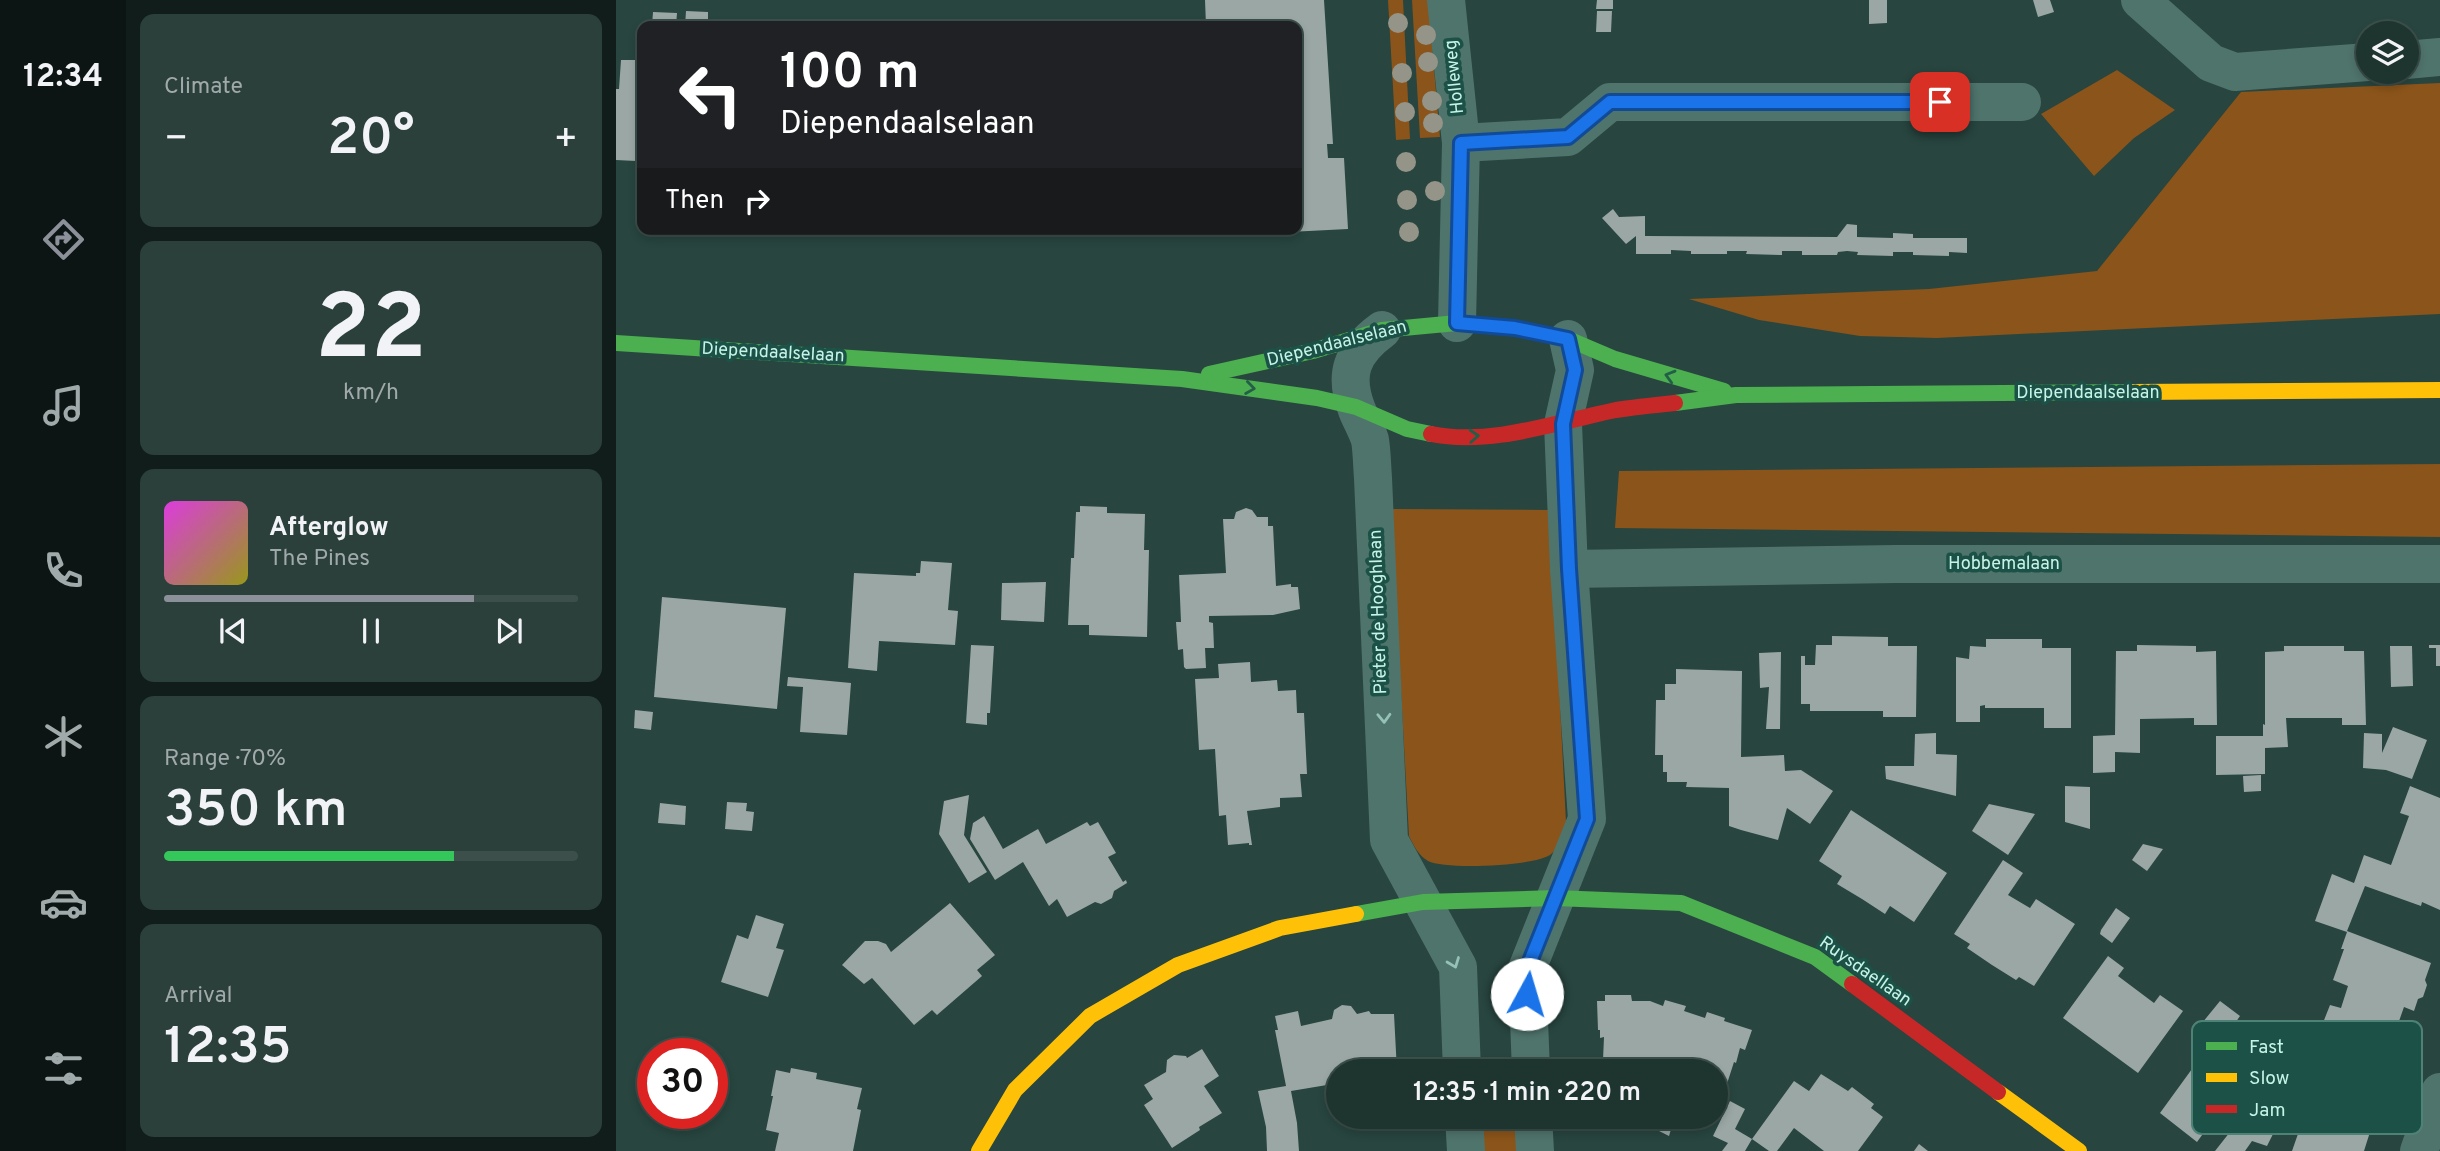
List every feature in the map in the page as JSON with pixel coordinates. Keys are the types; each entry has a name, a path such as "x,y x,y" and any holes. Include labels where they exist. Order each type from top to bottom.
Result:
{"main road":[{"name":"Diependaalselaan","path":"1182,379 1301,354 1382,330 1457,323 1515,328 1568,339 1615,359 1736,395"},
{"name":"Diependaalselaan","path":"616,343 1182,379 1317,397 1356,407 1406,429 1446,437 1518,433 1618,410 1736,395 2440,390"},
{"path":"979,1151 1015,1090 1090,1016 1178,965 1280,928 1423,902 1555,898"},
{"name":"Ruysdaellaan","path":"1555,898 1681,903 1815,957 2079,1151"}],"street":[{"name":"Holleweg","path":"1446,0 1461,143 1457,323"},
{"path":"2140,0 2211,63 2235,72 2356,63"},
{"path":"2419,59 2440,57"},
{"path":"1461,143 1568,137 1610,102 2022,102"},
{"name":"Pieter de Hooghlaan","path":"1382,330 1355,356 1350,384 1369,438 1373,478 1389,840 1458,967 1462,1059"},
{"path":"1531,1059 1527,969 1587,819 1569,569 1563,424 1575,370 1568,339"},
{"name":"Hobbemalaan","path":"1569,569 1896,564 2440,564"},
{"path":"2419,1151 2440,1092"},
{"path":"1465,1129 1466,1151"},
{"path":"1534,1129 1535,1151"}],"shaded area":[{"path":"1388,0 1403,0 1410,139 1396,140"},
{"path":"1412,0 1428,0 1440,137 1420,138"},
{"path":"2117,70 2175,110 2134,138 2094,176 2041,114"},
{"path":"2440,83 2440,314 1937,338 1860,336 1759,320 1689,299 1929,289 2097,271 2241,92"},
{"path":"2440,464 2440,537 1615,528 1619,471"},
{"path":"1391,509 1550,510 1566,822 1554,852 1541,859 1470,866 1437,864 1422,856 1409,836"},
{"path":"1482,1129 1519,1129 1520,1151 1483,1151"}],"building":[{"path":"1205,0 1324,0 1333,144 1327,144 1328,158 1344,158 1348,229 1302,231 1302,21 1206,21"},
{"path":"1597,0 1613,0 1613,9 1596,9"},
{"path":"1869,0 1887,0 1887,23 1869,24"},
{"path":"2033,0 2050,0 2054,12 2038,17"},
{"path":"686,11 708,12 708,21 685,21"},
{"path":"1597,11 1612,11 1611,32 1596,32"},
{"path":"653,12 677,13 676,21 652,21"},
{"path":"621,60 636,60 636,161 616,160 616,89 619,89"},
{"path":"1613,209 1619,217 1645,216 1645,236 1837,237 1847,224 1857,225 1857,237 1893,238 1893,233 1913,234 1913,238 1967,238 1967,253 1949,252 1949,256 1893,252 1893,256 1857,255 1858,252 1847,251 1838,252 1837,255 1802,255 1802,251 1782,251 1782,255 1746,254 1747,251 1691,254 1691,251 1671,250 1671,254 1636,254 1636,236 1626,244 1602,218"},
{"path":"1080,506 1107,507 1107,513 1145,514 1144,550 1149,550 1147,637 1089,635 1089,625 1068,625 1071,558 1074,558 1076,512 1080,512"},
{"path":"1246,508 1252,510 1257,517 1268,517 1268,526 1273,526 1276,586 1291,584 1291,587 1298,587 1300,609 1273,615 1209,616 1209,622 1213,623 1214,648 1205,648 1206,668 1186,669 1183,649 1178,650 1176,622 1181,622 1179,575 1226,573 1223,519 1234,519 1236,512"},
{"path":"921,561 952,563 948,610 958,611 955,645 879,641 877,671 848,668 854,573 916,576 916,573 920,573"},
{"path":"1046,582 1044,622 1001,620 1002,583"},
{"path":"662,597 786,608 777,709 654,697"},
{"path":"1832,636 1888,637 1888,646 1917,646 1916,717 1883,717 1883,711 1810,711 1810,704 1801,704 1801,656 1805,656 1805,665 1815,665 1816,645 1832,645"},
{"path":"1986,639 2042,639 2042,648 2071,648 2071,728 2044,728 2044,708 1985,708 1985,705 1980,706 1980,722 1956,722 1956,657 1969,659 1970,646 1986,647"},
{"path":"971,645 994,646 987,725 966,723"},
{"path":"2137,645 2196,646 2196,652 2216,651 2217,725 2194,725 2194,718 2140,719 2140,753 2115,752 2115,772 2093,773 2093,736 2115,735 2116,651 2137,651"},
{"path":"2429,645 2440,645 2440,666 2436,666 2436,648 2429,648"},
{"path":"2284,646 2344,646 2344,651 2364,651 2366,725 2342,725 2342,718 2286,718 2288,747 2265,748 2265,774 2216,775 2216,736 2263,736 2265,652 2284,651"},
{"path":"2390,646 2412,646 2413,686 2391,687"},
{"path":"1781,652 1780,729 1766,729 1769,687 1760,688 1759,653"},
{"path":"1250,662 1251,682 1277,680 1278,691 1296,690 1297,713 1304,713 1307,774 1300,774 1302,797 1280,798 1280,807 1247,811 1252,845 1228,845 1226,815 1219,816 1215,749 1199,750 1195,679 1219,678 1218,664"},
{"path":"1676,669 1742,671 1741,757 1784,755 1785,771 1801,770 1833,791 1810,824 1787,808 1778,840 1741,830 1729,826 1729,788 1686,787 1687,782 1667,782 1667,772 1663,772 1663,755 1655,755 1656,700 1665,700 1665,684 1676,684"},
{"path":"788,677 851,683 847,735 800,732 803,687 787,686"},
{"path":"635,710 653,712 651,730 634,728"},
{"path":"2393,727 2427,740 2412,779 2386,770 2363,768 2364,733 2382,734 2382,753"},
{"path":"1936,733 1936,754 1957,755 1956,796 1886,779 1885,766 1914,766 1915,734"},
{"path":"2261,775 2261,791 2244,792 2243,776"},
{"path":"2065,786 2090,787 2090,829 2065,822"},
{"path":"2410,786 2440,798 2440,910 2422,902 2421,906 2365,886 2347,931 2431,963 2423,997 2418,999 2414,1011 2404,1007 2399,1021 2324,1021 2330,1005 2341,1008 2348,986 2333,980 2347,932 2315,921 2332,874 2354,883 2364,855 2391,865 2409,816 2400,813"},
{"path":"969,795 964,835 987,872 969,883 939,834 944,801"},
{"path":"727,802 747,803 746,811 754,812 752,831 725,829"},
{"path":"660,803 686,806 685,825 658,823"},
{"path":"1989,804 2035,814 2008,855 1972,831"},
{"path":"1851,810 1947,873 1914,922 1890,906 1885,914 1837,884 1842,876 1819,861"},
{"path":"984,816 1003,849 1038,829 1046,844 1087,822 1090,826 1098,822 1116,853 1108,857 1123,882 1126,880 1127,883 1114,891 1112,898 1101,904 1095,902 1067,917 1057,899 1049,906 1023,862 995,880 970,839 973,823"},
{"path":"2143,844 2163,849 2147,871 2132,860"},
{"path":"2003,860 2023,873 2008,895 2030,908 2036,899 2075,924 2034,986 2019,977 2016,980 1992,965 1967,948 1970,944 1954,934"},
{"path":"950,903 995,955 977,970 982,976 937,1015 932,1010 914,1025 872,978 864,984 842,965 865,941 886,944 891,952"},
{"path":"2116,908 2130,918 2112,943 2100,934"},
{"path":"756,915 784,924 776,948 784,950 768,997 721,982 737,935 748,939"},
{"path":"2108,956 2124,968 2118,976 2154,1003 2160,995 2183,1011 2138,1073 2063,1018"},
{"path":"1605,995 1631,995 1632,1001 1650,1001 1663,1006 1665,1000 1686,1006 1684,1011 1705,1018 1707,1012 1752,1030 1745,1050 1740,1048 1728,1081 1728,1059 1603,1059 1604,1037 1600,1038 1598,1030 1597,1001 1605,1001"},
{"path":"2220,1001 2240,1016 2237,1021 2204,1021"},
{"path":"1342,1005 1351,1006 1357,1014 1369,1011 1371,1014 1394,1014 1396,1059 1326,1059 1326,1085 1291,1091 1299,1151 1267,1151 1266,1127 1258,1091 1286,1086 1275,1030 1278,1030 1275,1016 1298,1011 1301,1026 1332,1019 1334,1010"},
{"path":"1202,1049 1219,1076 1204,1086 1222,1113 1172,1148 1144,1105 1153,1099 1144,1085 1166,1072 1167,1060 1174,1055 1187,1058"},
{"path":"791,1068 817,1073 816,1079 862,1088 857,1109 861,1110 853,1151 775,1151 779,1133 766,1130 776,1070 790,1073"},
{"path":"2192,1069 2192,1134 2203,1134 2197,1142 2160,1113"},
{"path":"1821,1074 1848,1091 1852,1087 1874,1104 1871,1108 1883,1117 1858,1151 1824,1151 1794,1128 1777,1151 1769,1151 1752,1139 1794,1081 1809,1091"},
{"path":"1730,1101 1745,1109 1735,1129 1752,1139 1745,1151 1722,1151 1728,1143 1713,1136 1716,1129 1728,1129"},
{"path":"1657,1129 1671,1129 1669,1136"},
{"path":"2228,1134 2273,1134 2267,1146 2252,1141 2245,1151 2215,1151"},
{"path":"2298,1134 2369,1134 2364,1151 2292,1151"},
{"path":"1919,1144 1928,1151 1914,1151"}],"traffic: fast":[{"path":"1209,374 1313,351 1382,330 1457,323 1515,328 1568,339 1615,359 1724,391"},
{"path":"616,343 1182,379 1317,398 1356,407 1407,429 1431,434"},
{"path":"1675,403 1736,395 2131,392"},
{"path":"1356,914 1423,902 1555,898 1681,903 1815,957 1852,984"}],"traffic: slow":[{"path":"2131,392 2440,390"},
{"path":"979,1151 1015,1090 1090,1016 1178,965 1280,928 1356,914"},
{"path":"1998,1092 2079,1151"}],"traffic: jam":[{"path":"1431,434 1454,437 1500,435 1616,410 1675,403"},
{"path":"1852,984 1998,1092"}],"route":[{"path":"1527,994 1527,969 1587,819 1569,569 1563,424 1575,370 1568,339 1536,331 1457,323 1461,143 1568,137 1610,102 1940,102"}]}
